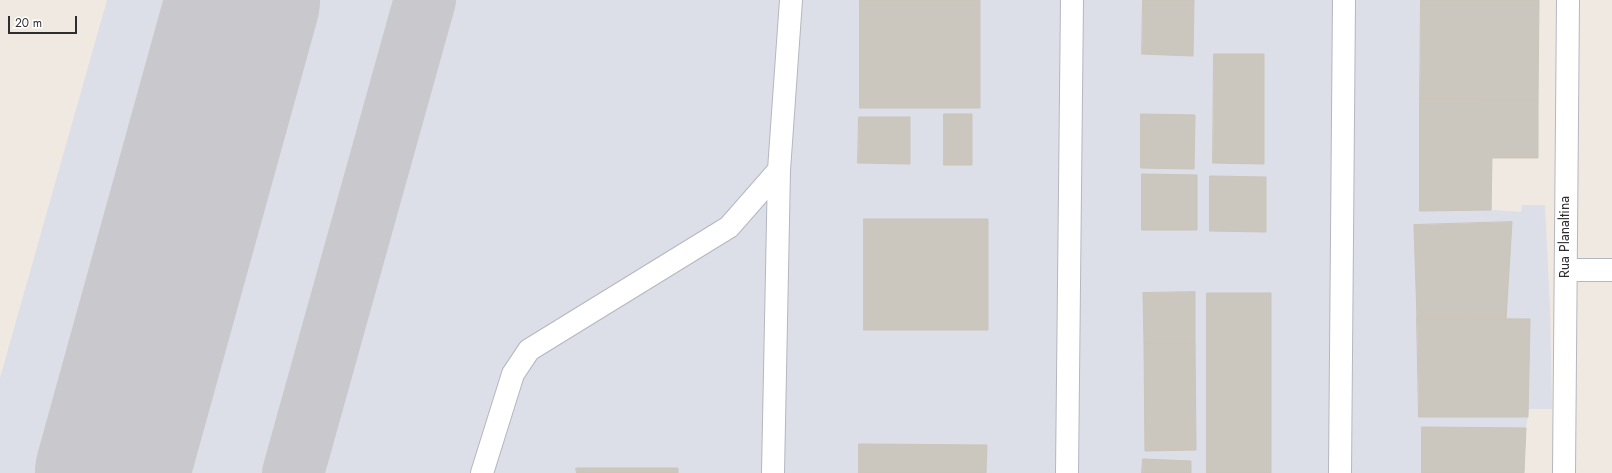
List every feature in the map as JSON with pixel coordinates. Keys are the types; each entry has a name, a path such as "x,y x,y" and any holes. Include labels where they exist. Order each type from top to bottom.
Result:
{"street":[{"path":"773,473 779,170 791,0"},
{"path":"1067,473 1072,0"},
{"path":"1340,473 1344,0"},
{"name":"Rua Planaltina","path":"1564,473 1568,0"},
{"path":"482,473 513,374 529,350 729,227 779,170"},
{"path":"1566,270 1612,270"}],"shaded area":[{"path":"107,0 1539,0 1538,158 1492,158 1492,210 1521,212 1522,205 1545,205 1550,309 1552,409 1529,409 1526,428 1524,473 0,473 0,378"}],"building":[{"path":"860,0 980,0 980,108 860,108"},
{"path":"1143,0 1194,0 1193,56 1142,54"},
{"path":"1421,0 1539,0 1538,100 1420,99"},
{"path":"1214,54 1264,54 1264,164 1213,163"},
{"path":"1420,99 1538,100 1538,158 1492,158 1491,210 1420,211"},
{"path":"944,114 972,114 972,165 944,165"},
{"path":"1141,114 1195,115 1194,169 1141,168"},
{"path":"859,117 910,117 910,164 858,163"},
{"path":"1142,174 1197,175 1197,230 1142,230"},
{"path":"1210,176 1266,177 1266,232 1210,231"},
{"path":"864,219 988,219 988,330 864,330"},
{"path":"1512,222 1506,319 1417,318 1414,225"},
{"path":"1195,292 1195,342 1144,343 1143,293"},
{"path":"1207,293 1271,293 1271,473 1207,473"},
{"path":"1417,318 1530,319 1528,417 1419,417"},
{"path":"1195,342 1196,450 1145,451 1144,343"},
{"path":"1422,427 1526,428 1524,473 1422,473"},
{"path":"859,444 987,445 986,473 859,473"},
{"path":"1143,459 1191,461 1191,473 1142,473"},
{"path":"576,468 678,468 678,473 577,473"}],"taxiway":[{"path":"293,473 425,0"}],"runway":[{"path":"112,473 243,0"}]}
